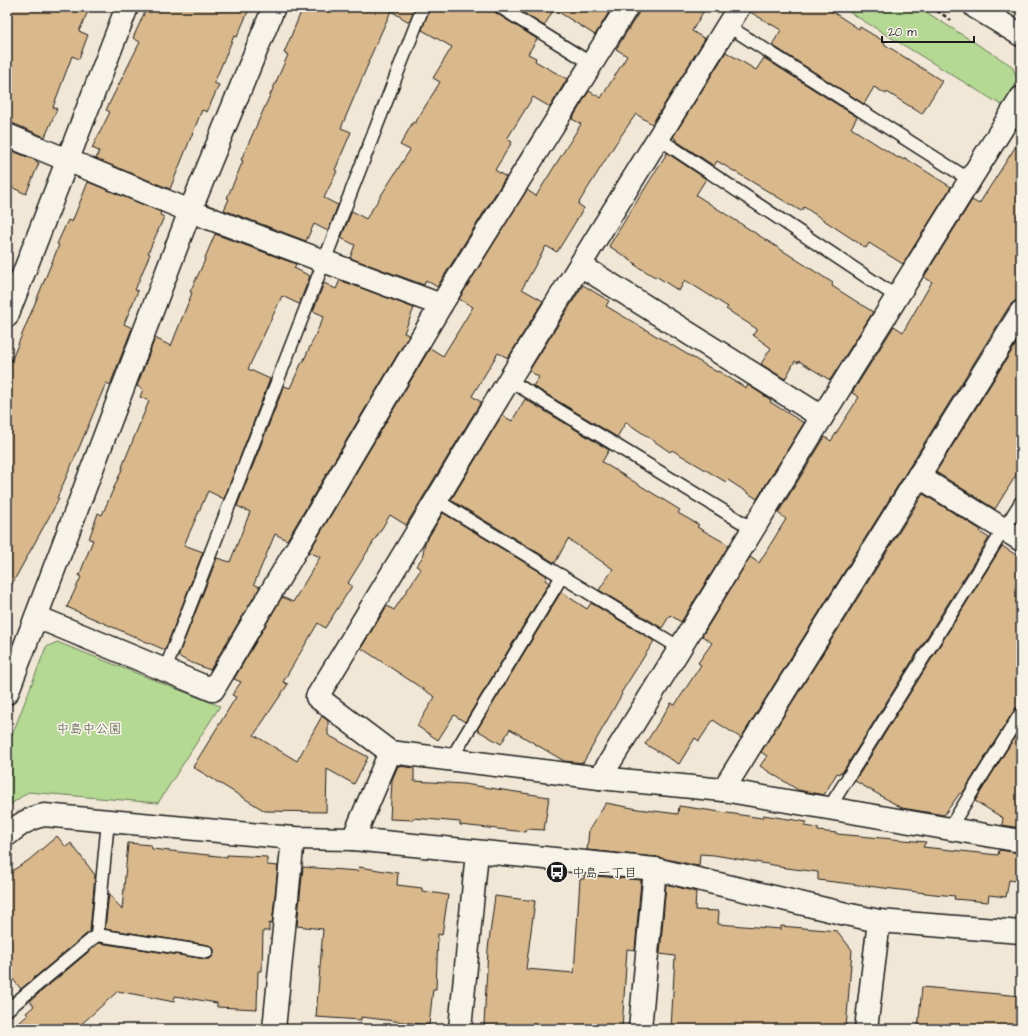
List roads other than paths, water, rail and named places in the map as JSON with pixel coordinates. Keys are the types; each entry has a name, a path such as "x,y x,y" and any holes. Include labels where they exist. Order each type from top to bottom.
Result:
{"street":[{"path":"7,316 128,7"},
{"path":"7,693 190,211 274,7"},
{"path":"37,617 213,690 442,305 627,7"},
{"path":"739,7 509,380 317,697 390,752 600,778 723,790 1021,841"},
{"path":"975,7 1021,35"},
{"path":"600,778 822,417 1021,98"},
{"path":"7,136 190,211 442,305"},
{"path":"580,265 822,417"},
{"path":"723,790 1021,312"},
{"path":"918,476 1013,534"},
{"path":"353,839 390,752"},
{"path":"7,835 24,821 44,815 293,838 353,839 655,870 879,921 1019,928"},
{"path":"274,1029 293,838"},
{"path":"460,1029 477,852"},
{"path":"640,1029 655,870"},
{"path":"866,1029 879,921"}],"lane":[{"path":"165,670 423,7"},
{"path":"500,7 592,64"},
{"path":"728,26 970,180"},
{"path":"658,138 897,297"},
{"path":"509,380 753,529"},
{"path":"436,500 680,648"},
{"path":"829,808 1013,534 1021,502"},
{"path":"451,759 562,576"},
{"path":"949,829 1021,714"},
{"path":"7,1010 97,935 108,821"},
{"path":"97,935 207,952"}],"place":[{"name":"中島一丁目","path":"557,872"}],"park label":[{"name":"中島中公園","path":"89,728"}]}
